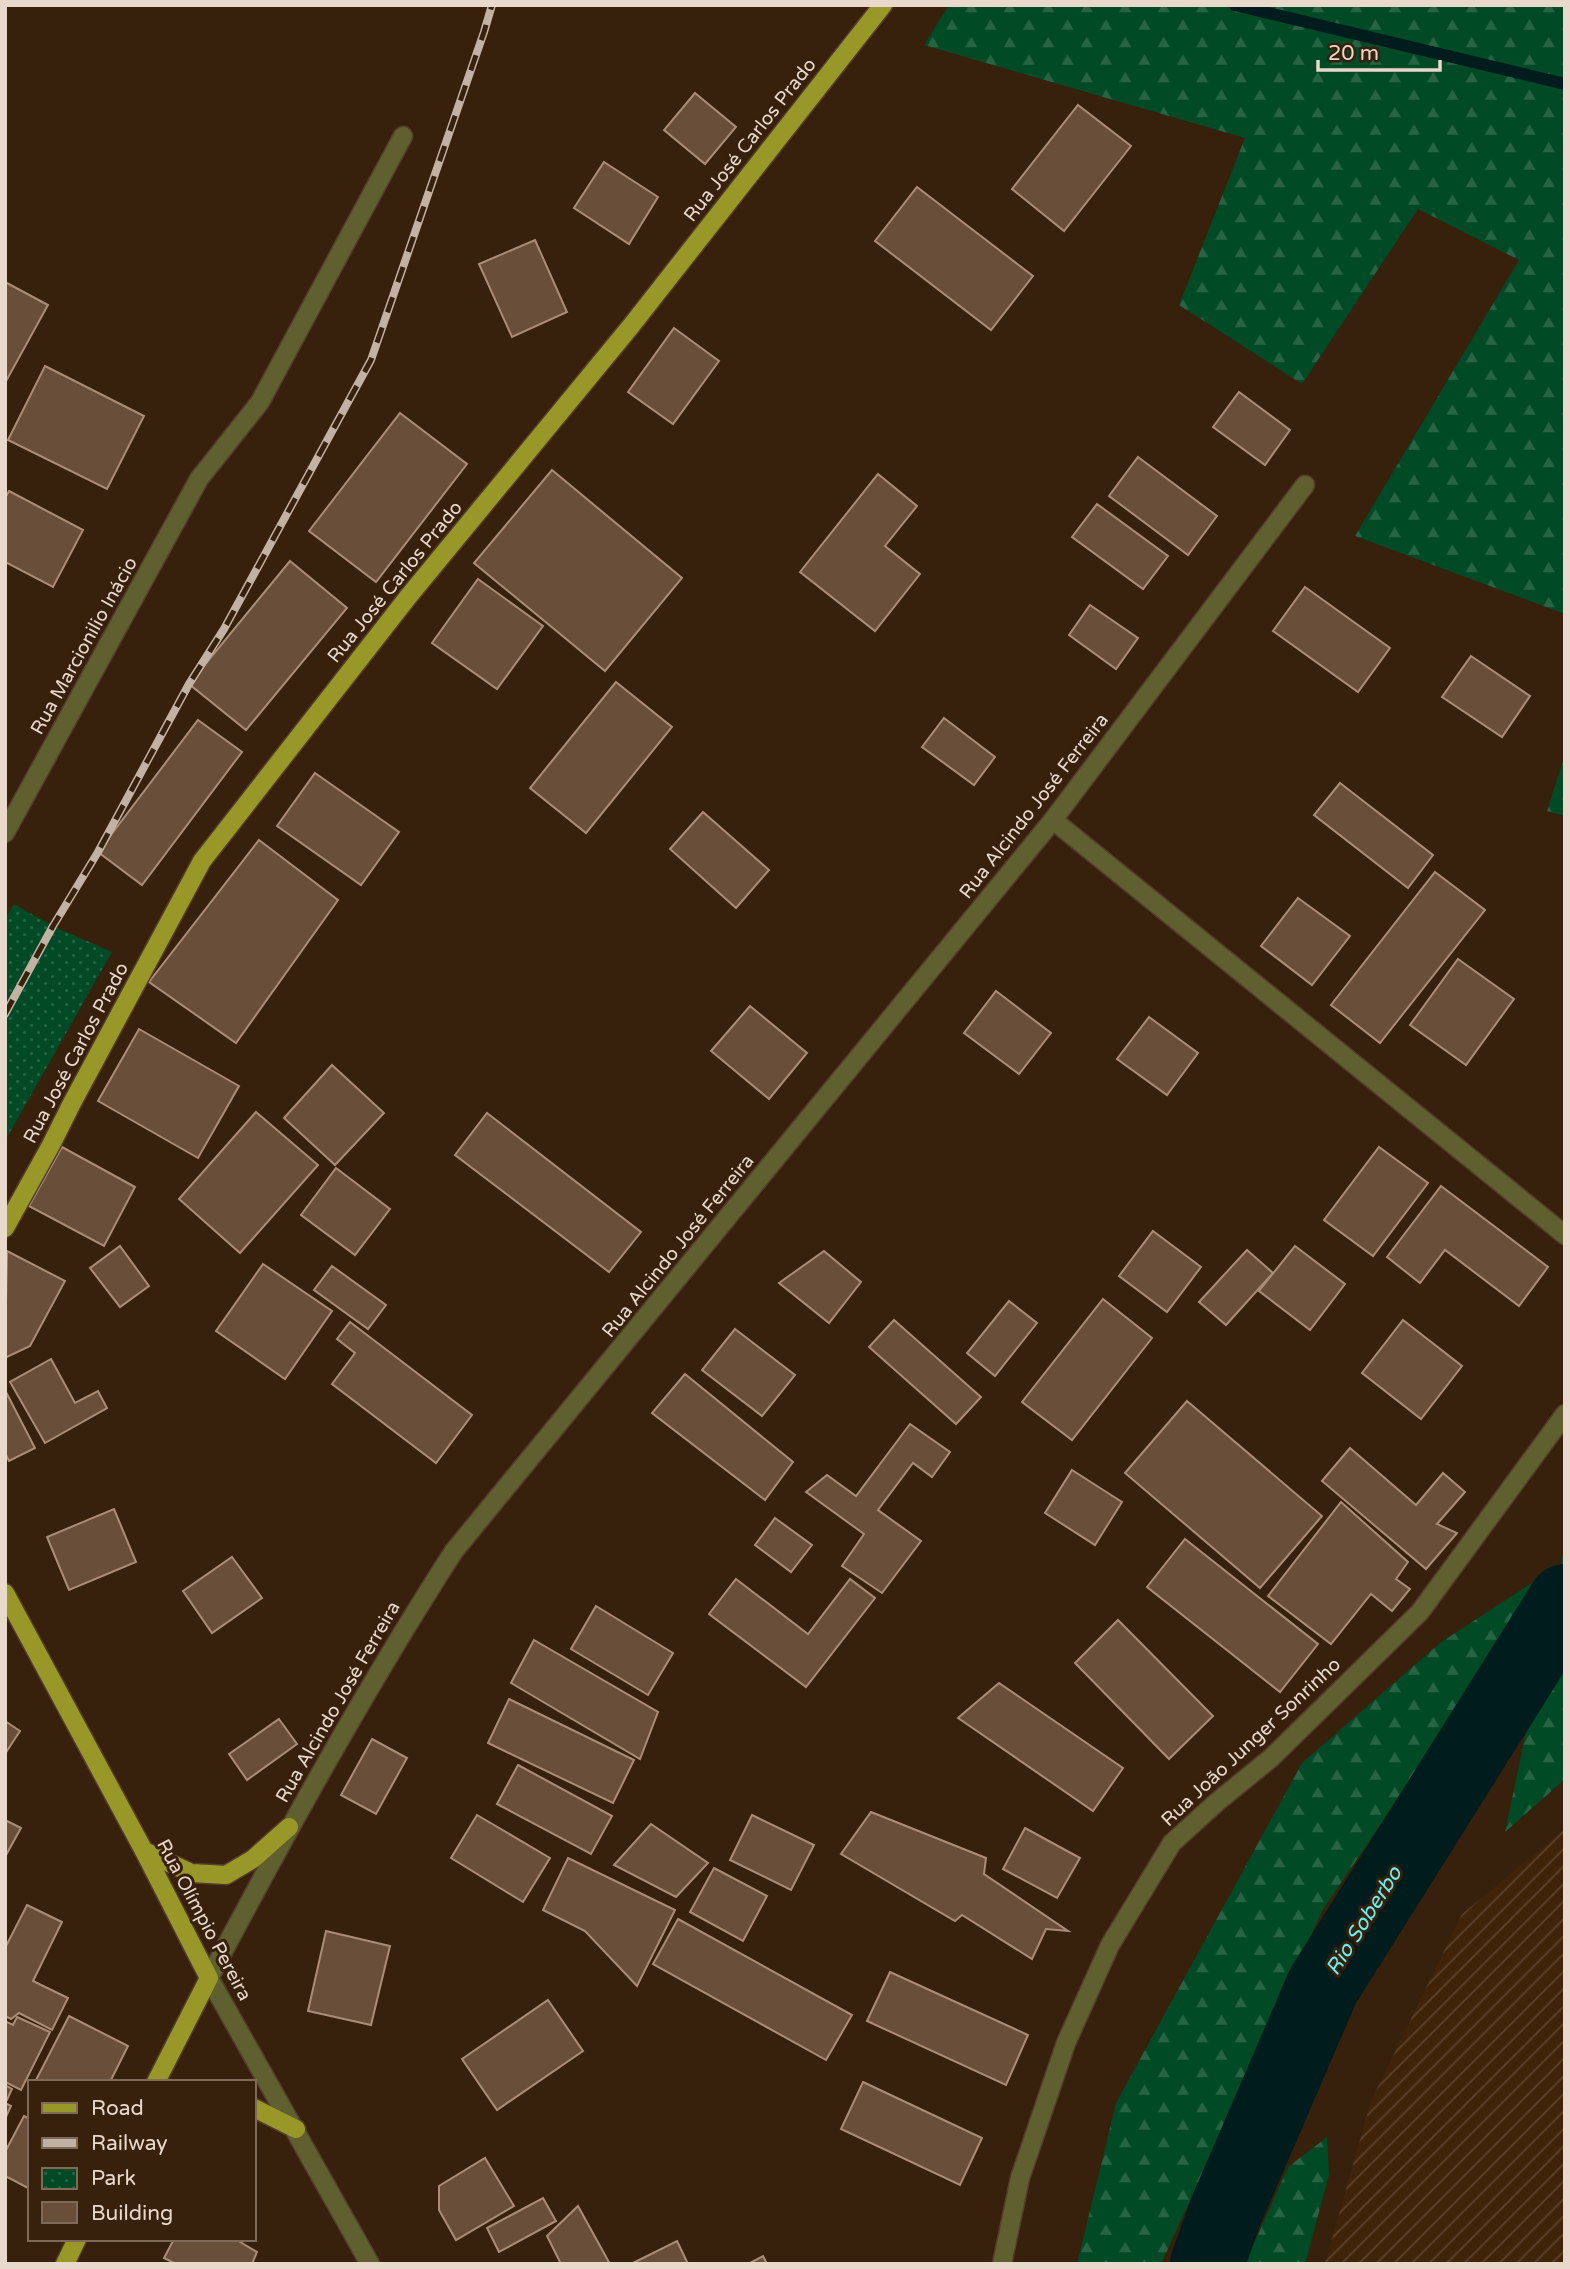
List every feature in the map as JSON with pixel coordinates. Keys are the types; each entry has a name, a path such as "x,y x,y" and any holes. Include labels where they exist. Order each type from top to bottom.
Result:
{"main road":[{"name":"Rua José Carlos Prado","path":"5,1228 202,861 408,597 631,326 883,5"},
{"name":"Rua Olímpio Pereira","path":"5,1593 209,1978"},
{"path":"144,1851 191,1873 226,1875 253,1859 289,1827"},
{"name":"Rua Alcindo José Ferreira","path":"157,2080 209,1978"},
{"path":"256,2109 296,2129"},
{"path":"65,2264 76,2241"}],"street":[{"name":"Rua Marcionilio Inácio","path":"5,833 199,479 260,402 403,136"},
{"name":"Rua Alcindo José Ferreira","path":"209,1978 289,1827 406,1625 454,1551 1053,820 1305,485"},
{"path":"1053,820 1565,1235"},
{"name":"Rua João Junger Sonrinho","path":"1002,2264 1020,2178 1066,2043 1110,1945 1172,1843 1271,1758 1420,1612 1565,1414"},
{"name":"Rua Olímpio Pereira","path":"209,1978 370,2264"}],"shaded area":[{"path":"1565,1829 1565,2264 1325,2264 1371,2101 1462,1914"}],"green space":[{"path":"949,5 1565,5 1565,614 1355,536 1519,260 1418,209 1302,384 1179,305 1245,138 924,45"},
{"path":"1565,755 1565,816 1547,811"},
{"path":"14,904 53,926 112,952 5,1141 5,919"},
{"path":"1565,1545 1565,1779 1505,1832"},
{"path":"1553,1569 1322,1911 1161,2264 1077,2264 1116,2103 1302,1763 1440,1643"},
{"path":"1327,2137 1329,2175 1305,2264 1245,2264 1288,2167"}],"building":[{"path":"695,93 736,127 705,164 664,130"},
{"path":"1078,105 1131,146 1064,231 1012,189"},
{"path":"604,162 658,197 629,244 574,208"},
{"path":"917,187 1033,276 991,330 875,241"},
{"path":"535,240 567,312 512,337 479,264"},
{"path":"5,282 48,305 5,383"},
{"path":"674,328 719,361 673,424 628,392"},
{"path":"45,366 144,416 107,489 8,440"},
{"path":"1239,392 1290,430 1265,465 1213,427"},
{"path":"400,413 467,464 376,582 309,531"},
{"path":"1138,457 1217,516 1188,555 1109,496"},
{"path":"552,470 682,578 605,671 474,563"},
{"path":"878,474 917,506 885,546 920,574 875,631 800,572"},
{"path":"9,491 83,530 53,587 5,562 5,498"},
{"path":"1097,504 1168,556 1143,589 1072,537"},
{"path":"290,561 347,608 246,730 189,684"},
{"path":"478,579 543,626 497,689 432,643"},
{"path":"1305,587 1390,648 1358,692 1273,631"},
{"path":"1090,605 1138,638 1116,669 1069,635"},
{"path":"1471,656 1530,696 1502,737 1442,697"},
{"path":"616,682 672,727 586,833 530,788"},
{"path":"944,718 995,757 974,785 922,747"},
{"path":"198,720 242,752 142,885 98,852"},
{"path":"315,773 399,832 361,885 277,826"},
{"path":"1340,783 1433,855 1408,888 1314,815"},
{"path":"703,812 769,870 736,908 670,849"},
{"path":"259,840 338,900 236,1043 149,982"},
{"path":"1435,872 1485,910 1380,1043 1331,1005"},
{"path":"1298,898 1350,936 1312,985 1261,946"},
{"path":"1458,959 1514,999 1466,1065 1410,1025"},
{"path":"996,991 1051,1033 1019,1074 964,1033"},
{"path":"750,1006 807,1053 769,1099 711,1051"},
{"path":"1149,1017 1198,1053 1167,1095 1117,1059"},
{"path":"139,1029 239,1086 198,1158 98,1101"},
{"path":"332,1065 384,1113 335,1165 284,1118"},
{"path":"256,1112 318,1165 240,1253 179,1199"},
{"path":"487,1113 641,1232 609,1272 455,1155"},
{"path":"62,1147 135,1187 104,1246 29,1206"},
{"path":"1379,1147 1428,1183 1373,1256 1324,1220"},
{"path":"336,1168 390,1209 355,1255 301,1215"},
{"path":"1441,1186 1548,1267 1519,1306 1445,1250 1420,1283 1387,1257"},
{"path":"1153,1231 1201,1267 1167,1312 1119,1276"},
{"path":"120,1246 149,1286 120,1307 90,1268"},
{"path":"1295,1246 1345,1284 1310,1330 1259,1291"},
{"path":"1247,1250 1273,1273 1226,1325 1199,1302"},
{"path":"7,1251 65,1281 30,1346 5,1358"},
{"path":"824,1251 861,1282 829,1323 779,1283"},
{"path":"263,1264 332,1311 285,1379 216,1331"},
{"path":"332,1266 386,1305 368,1329 314,1290"},
{"path":"1103,1299 1152,1338 1072,1440 1022,1402"},
{"path":"1009,1301 1037,1323 995,1376 967,1353"},
{"path":"894,1320 981,1397 956,1424 869,1347"},
{"path":"1403,1320 1462,1366 1421,1419 1362,1373"},
{"path":"350,1322 472,1415 436,1463 332,1384 355,1353 337,1339"},
{"path":"735,1329 795,1375 762,1416 702,1370"},
{"path":"51,1359 75,1403 98,1391 107,1408 45,1443 10,1382"},
{"path":"685,1374 793,1462 765,1500 652,1413"},
{"path":"5,1390 35,1448 9,1461 5,1453"},
{"path":"1187,1401 1322,1516 1260,1588 1125,1473"},
{"path":"910,1424 950,1452 932,1477 913,1463 878,1510 921,1541 882,1593 842,1566 864,1534 806,1492 827,1475 856,1496"},
{"path":"1350,1448 1416,1505 1443,1473 1465,1492 1437,1524 1457,1533 1426,1569 1322,1481"},
{"path":"1072,1470 1122,1502 1095,1545 1045,1513"},
{"path":"1341,1502 1408,1562 1396,1579 1410,1589 1392,1611 1371,1594 1331,1644 1268,1596"},
{"path":"114,1509 136,1562 69,1590 47,1537"},
{"path":"775,1518 812,1545 791,1572 755,1545"},
{"path":"1185,1539 1318,1644 1280,1692 1147,1587"},
{"path":"232,1557 262,1598 212,1633 183,1591"},
{"path":"736,1579 808,1634 850,1579 875,1598 806,1687 709,1614"},
{"path":"596,1606 673,1653 648,1695 571,1649"},
{"path":"1118,1620 1213,1716 1169,1759 1075,1663"},
{"path":"534,1640 658,1712 640,1759 511,1683"},
{"path":"999,1683 1123,1768 1093,1811 958,1718"},
{"path":"509,1699 634,1760 613,1803 488,1743"},
{"path":"279,1719 297,1744 247,1780 229,1754"},
{"path":"5,1721 20,1731 5,1754"},
{"path":"372,1739 407,1758 376,1814 341,1795"},
{"path":"518,1765 612,1816 591,1854 497,1804"},
{"path":"871,1812 986,1858 984,1874 1068,1931 1046,1929 1032,1959 962,1915 955,1921 841,1854"},
{"path":"477,1815 550,1858 523,1902 451,1858"},
{"path":"752,1815 814,1845 791,1890 730,1860"},
{"path":"5,1820 21,1828 5,1857"},
{"path":"651,1824 708,1863 676,1897 614,1865"},
{"path":"1025,1828 1080,1858 1057,1898 1003,1869"},
{"path":"568,1858 675,1910 637,1986 585,1931 543,1910"},
{"path":"714,1868 767,1896 743,1941 690,1912"},
{"path":"27,1905 62,1922 33,1981 68,1998 52,2030 19,2013 11,2019 5,2016 5,1948"},
{"path":"678,1919 852,2015 826,2060 653,1964"},
{"path":"326,1931 390,1946 371,2025 308,2011"},
{"path":"890,1972 1028,2035 1006,2085 867,2021"},
{"path":"548,2000 583,2051 497,2110 462,2059"},
{"path":"69,2016 128,2046 111,2080 36,2080"},
{"path":"17,2017 50,2032 21,2090 5,2082 5,2021 13,2025"},
{"path":"863,2082 982,2138 960,2185 841,2129"},
{"path":"5,2085 12,2089 7,2100 5,2099"},
{"path":"5,2103 11,2106 5,2119"},
{"path":"24,2116 28,2118 28,2188 5,2176 5,2152"},
{"path":"485,2158 514,2206 456,2240 439,2210 439,2186"},
{"path":"543,2198 556,2221 499,2252 487,2228"},
{"path":"578,2206 610,2264 561,2264 547,2236"},
{"path":"173,2241 238,2241 257,2252 252,2264 176,2264 164,2258"},
{"path":"677,2241 688,2264 631,2264"},
{"path":"763,2256 767,2264 748,2264"}],"waterway":[{"path":"1235,5 1565,84"},
{"name":"Rio Soberbo","path":"1207,2264 1226,2211 1323,1986 1565,1601"}],"railway":[{"path":"5,1014 53,926 98,852 189,684 224,629 371,360 492,5"}]}
